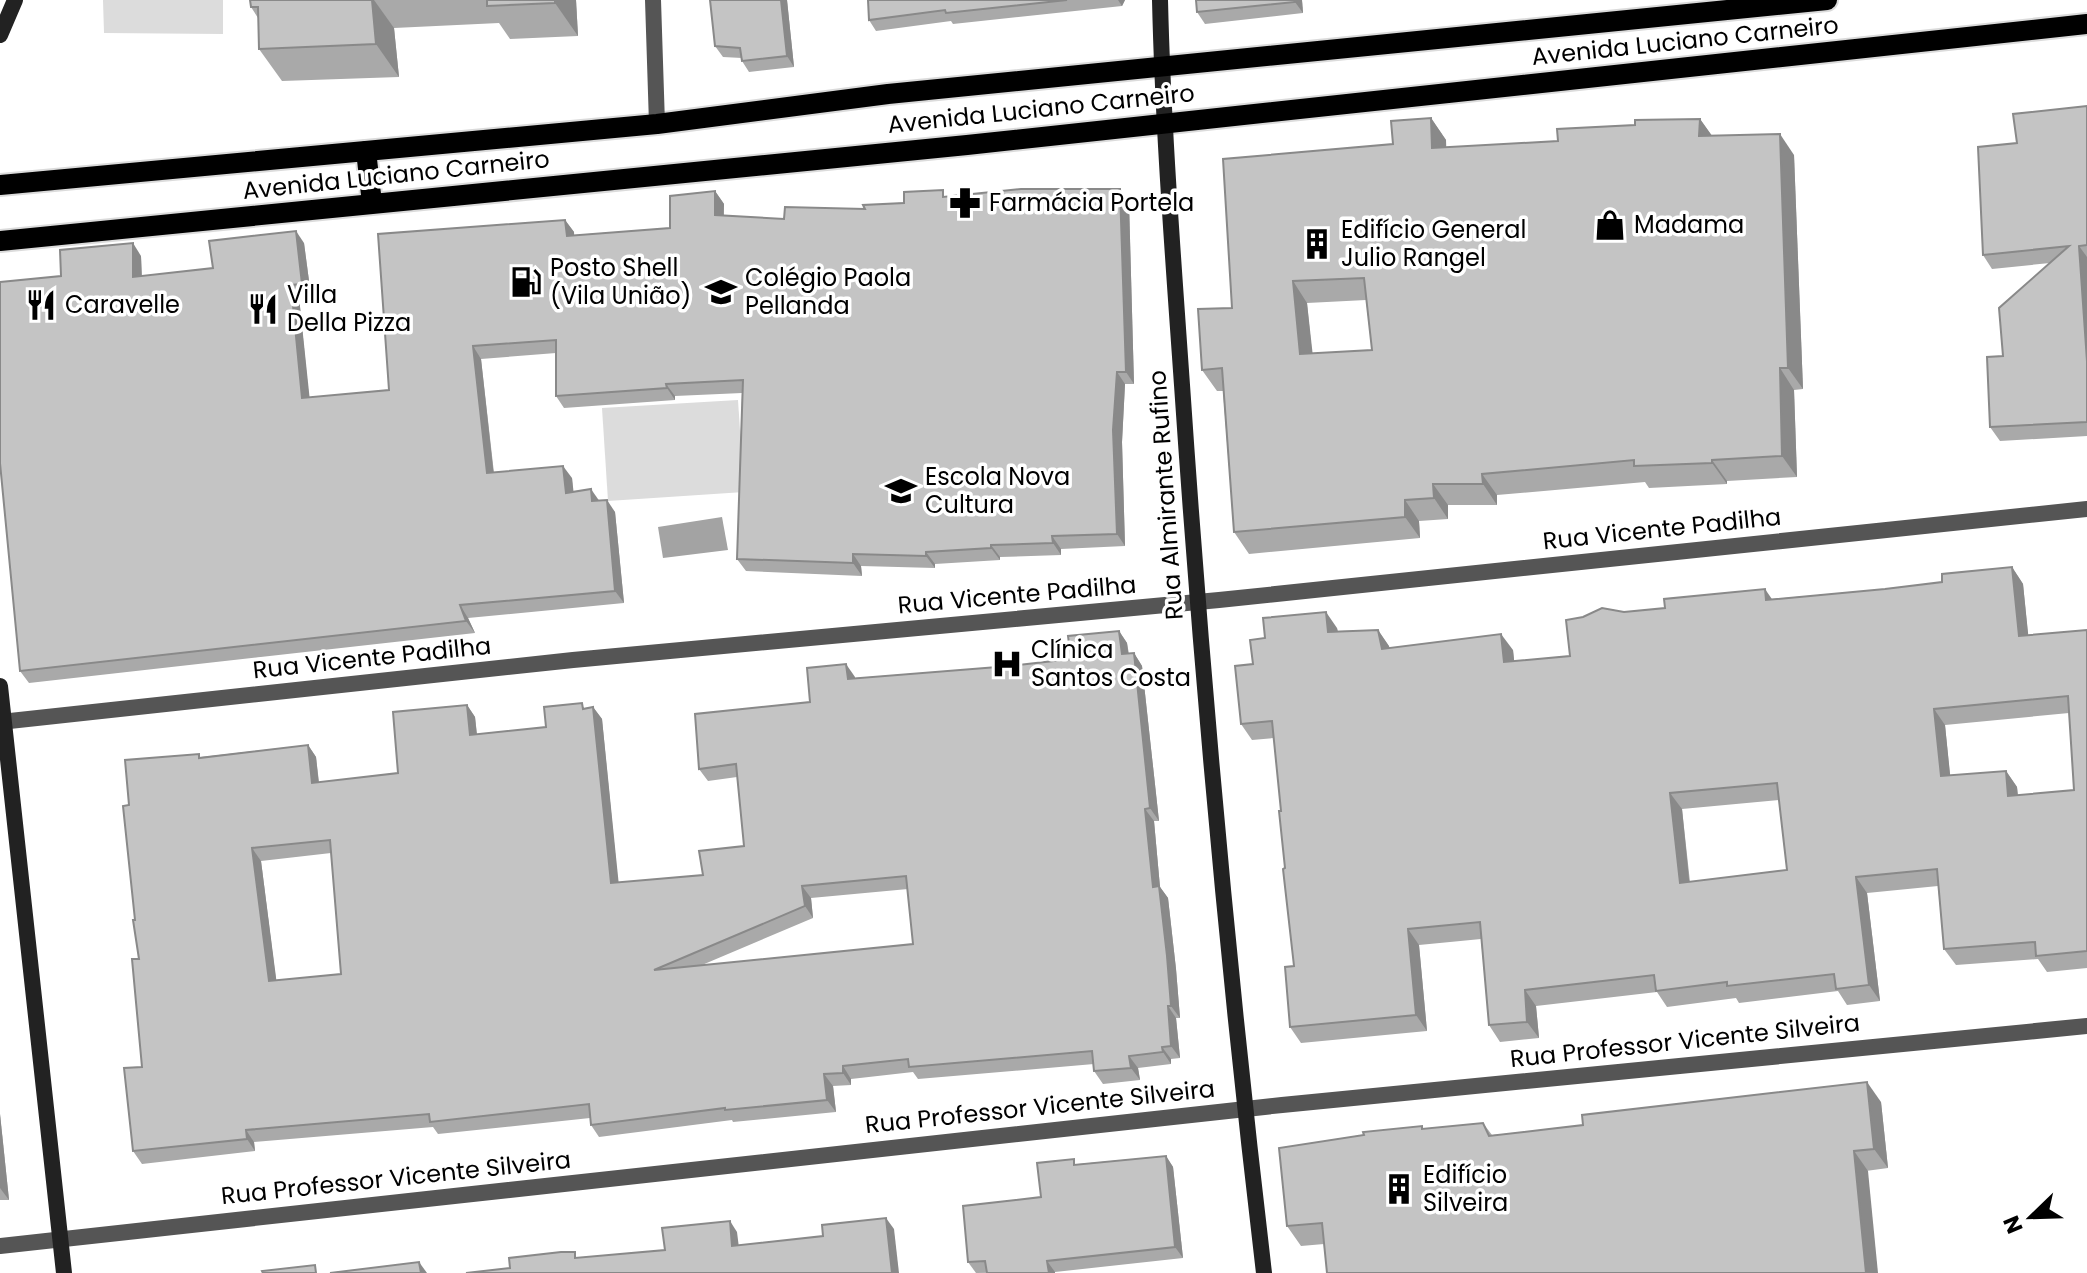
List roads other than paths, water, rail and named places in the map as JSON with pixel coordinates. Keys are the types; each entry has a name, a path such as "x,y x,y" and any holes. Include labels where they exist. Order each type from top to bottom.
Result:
{"main road":[{"name":"Avenida Luciano Carneiro","path":"0,185 657,124 888,94 1706,7 1827,0"},
{"name":"Avenida Luciano Carneiro","path":"0,241 967,145 2087,24"},
{"path":"366,151 372,203"}],"street":[{"path":"0,35 15,0"},
{"path":"653,0 657,124"},
{"name":"Rua Almirante Rufino","path":"1160,0 1164,122 1196,602 1264,1273"},
{"name":"Rua Vicente Padilha","path":"2,722 573,660 1196,602 2087,509"},
{"path":"0,686 64,1273"},
{"name":"Rua Professor Vicente Silveira","path":"0,1246 1245,1109 2087,1026"}],"place":[{"name":"Farmácia Portela","path":"965,203"},
{"name":"Madama","path":"1610,225"},
{"name":"Edifício General Julio Rangel","path":"1317,244"},
{"name":"Posto Shell (Vila União)","path":"526,282"},
{"name":"Colégio Paola Pellanda","path":"721,292"},
{"name":"Caravelle","path":"41,305"},
{"name":"Villa Della Pizza","path":"263,309"},
{"name":"Escola Nova Cultura","path":"901,491"},
{"name":"Clínica Santos Costa","path":"1007,664"},
{"name":"Edifício Silveira","path":"1399,1189"}]}
